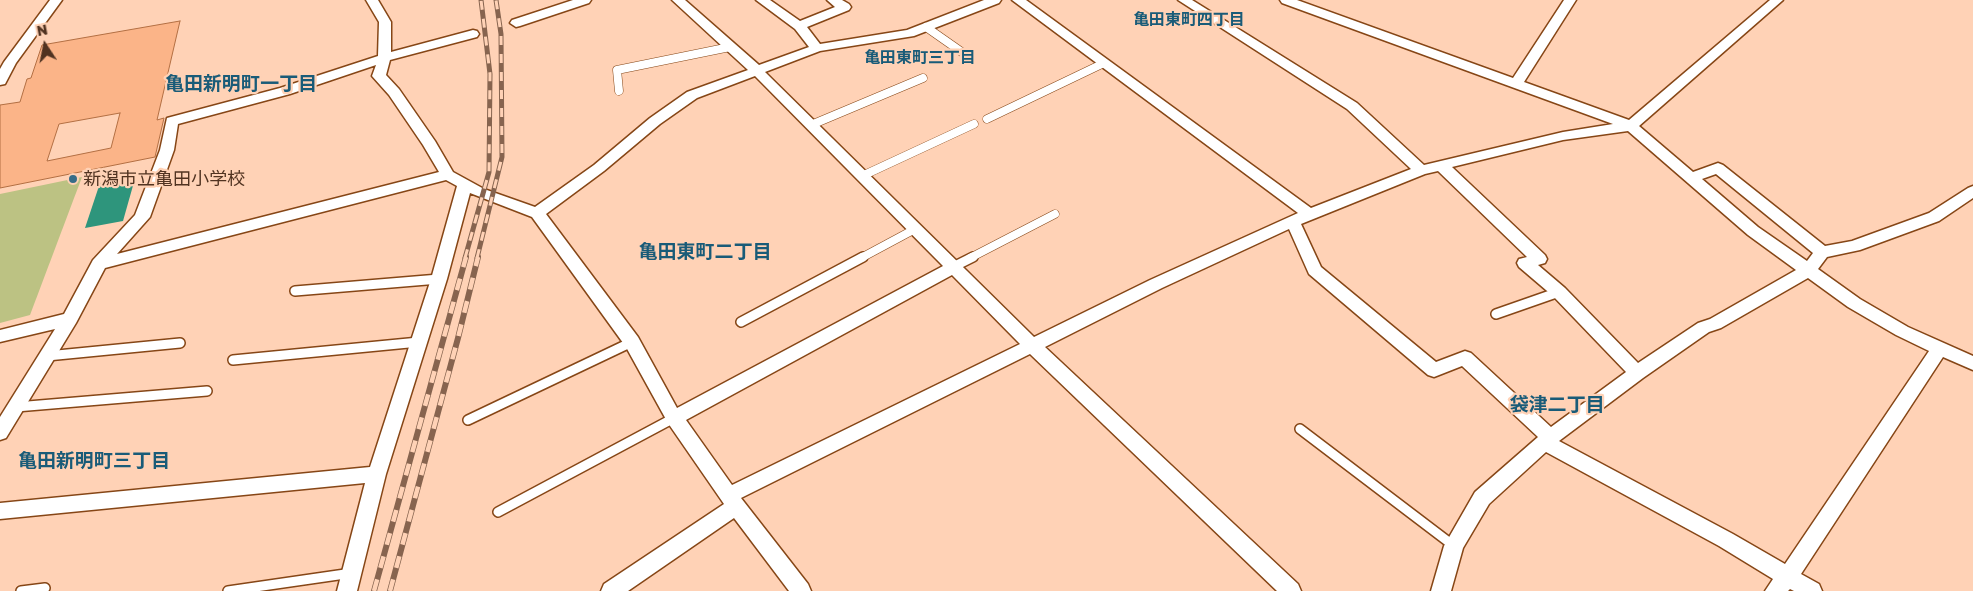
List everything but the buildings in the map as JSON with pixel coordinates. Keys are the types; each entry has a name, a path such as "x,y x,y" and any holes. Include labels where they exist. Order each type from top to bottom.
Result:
{"street":[{"path":"0,81 10,62 56,0"},
{"path":"372,0 385,22 384,58 379,76 394,92 430,144 448,175 479,192 537,213 632,342 674,418 733,501 801,591"},
{"path":"516,23 585,0"},
{"path":"678,0 757,71 1032,345 1291,591"},
{"path":"762,0 799,26 817,48"},
{"path":"799,26 845,7 832,0"},
{"path":"537,213 599,168 655,121 692,95 817,48 910,33 995,0"},
{"path":"1018,0 1309,214"},
{"path":"1184,0 1352,106 1421,170"},
{"path":"1286,0 1518,83 1631,126 1753,231 1854,303 1902,330 1973,363"},
{"path":"1518,83 1570,0"},
{"path":"610,591 733,501 1032,345 1156,284 1309,214 1421,170 1562,136 1631,126 1774,1"},
{"path":"0,433 70,319 99,264 142,217 167,150 172,121 284,91 384,58 473,34"},
{"path":"1441,165 1539,259 1525,263 1559,292 1636,373"},
{"path":"1690,178 1718,168 1822,252"},
{"path":"99,264 448,175"},
{"path":"347,591 377,474 439,280 465,184"},
{"path":"1441,591 1454,546 1482,498 1548,440 1636,373 1704,328 1715,324 1809,270 1822,252 1854,246 1934,217 1973,191"},
{"path":"1293,222 1315,270 1434,370 1465,358 1548,440 1726,540 1812,591"},
{"path":"674,418 953,267"},
{"path":"0,336 70,319"},
{"path":"1775,591 1788,577 1940,348"},
{"path":"0,511 377,474"}],"lane":[{"path":"926,27 966,55"},
{"path":"619,91 617,70 730,47"},
{"path":"987,119 1104,63"},
{"path":"811,125 923,78"},
{"path":"862,176 974,124"},
{"path":"953,267 1055,214"},
{"path":"741,322 915,229"},
{"path":"295,291 439,280"},
{"path":"1496,314 1559,292"},
{"path":"233,360 419,342"},
{"path":"468,420 632,342"},
{"path":"47,356 180,343"},
{"path":"16,407 207,391"},
{"path":"498,512 674,418"},
{"path":"1300,429 1454,546"},
{"path":"228,591 352,574"},
{"path":"21,591 45,588"}],"green space":[{"path":"82,177 30,315 0,323 0,194"}],"water":[{"path":"136,175 123,221 85,228 100,183"}],"railway":[{"path":"465,258 489,172 490,74 481,0"},
{"path":"477,258 502,157 501,34 496,0"},
{"path":"374,591 466,257"},
{"path":"390,591 478,257"}],"place":[{"name":"新潟市立亀田小学校","path":"73,179"}],"district":[{"name":"亀田東町四丁目","path":"1189,20"},
{"name":"亀田東町三丁目","path":"920,58"},
{"name":"亀田新明町一丁目","path":"241,84"},
{"name":"亀田東町二丁目","path":"705,252"},
{"name":"袋津二丁目","path":"1557,405"},
{"name":"亀田新明町三丁目","path":"94,461"}]}
